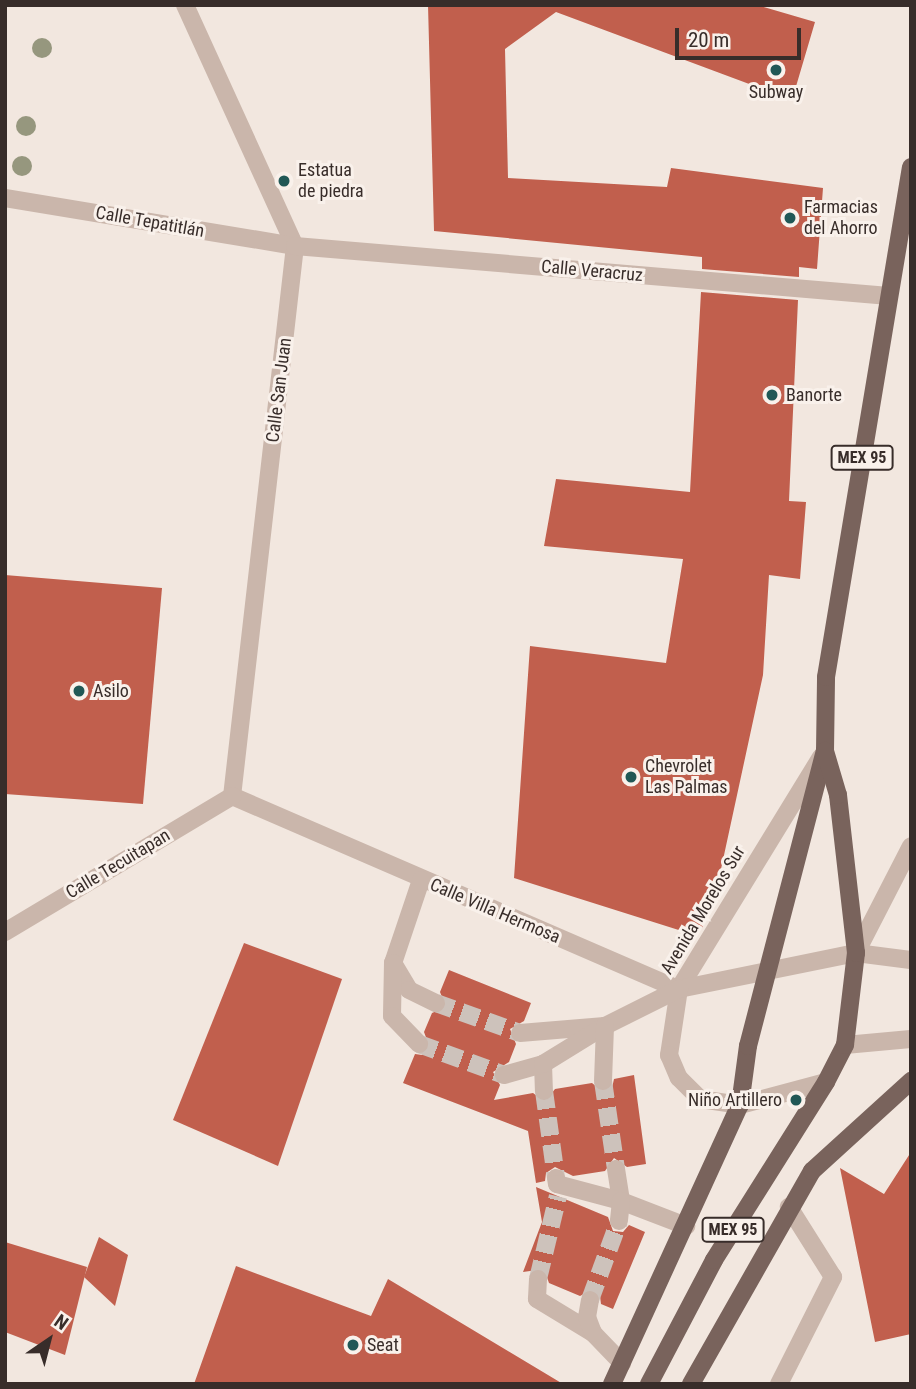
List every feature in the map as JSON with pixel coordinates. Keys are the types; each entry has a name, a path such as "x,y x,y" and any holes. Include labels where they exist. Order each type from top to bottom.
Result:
{"main road":[{"name":"MEX 95","path":"612,1384 740,1105 748,1046 765,975 825,751 826,677 911,167"},
{"name":"MEX 95","path":"649,1384 714,1260 827,1082 845,1045 856,953 838,795 825,751"},
{"path":"691,1384 789,1207 812,1171 911,1081"}],"street":[{"path":"185,5 295,246"},
{"name":"Calle Tepatitlán","path":"5,198 295,246"},
{"name":"Calle Veracruz","path":"295,246 889,296"},
{"name":"Calle San Juan","path":"232,796 295,246"},
{"name":"Avenida Morelos Sur","path":"825,751 679,989 669,1055 679,1078 700,1099 740,1105 827,1082"},
{"name":"Calle Villa Hermosa","path":"232,796 421,880 679,989"},
{"name":"Calle Tecuitapan","path":"5,932 232,796"},
{"path":"856,953 911,846"},
{"path":"419,1044 391,1016 393,963 421,880"},
{"path":"504,1075 543,1064 606,1026 679,989 765,975 856,953 911,960"},
{"path":"393,963 409,990 436,1003"},
{"path":"520,1033 606,1026"},
{"path":"603,1081 606,1026"},
{"path":"845,1045 911,1039"},
{"path":"543,1064 544,1091"},
{"path":"616,1169 621,1201 619,1221"},
{"path":"557,1186 621,1201 686,1226"},
{"path":"779,1384 833,1277 789,1207"},
{"path":"538,1279 537,1298 593,1334 622,1363"},
{"path":"590,1300 587,1317 593,1334"}],"building":[{"path":"428,5 757,5 815,22 792,100 556,12 505,49 508,178 667,187 671,168 823,188 817,269 799,267 799,277 702,269 702,257 434,231"},
{"path":"701,292 798,300 789,501 806,502 800,579 769,575 763,675 713,906 702,928 685,932 514,878 530,646 666,663 683,559 544,546 556,479 690,492"},
{"name":"Asilo","path":"5,575 162,588 143,804 5,794"},
{"path":"244,943 342,979 278,1166 173,1120"},
{"path":"449,970 531,1003 524,1021 510,1029 516,1044 509,1062 493,1072 500,1085 494,1100 533,1093 545,1102 555,1089 592,1083 603,1092 612,1088 614,1079 634,1075 646,1164 627,1167 614,1158 605,1171 573,1176 555,1167 546,1173 545,1181 536,1183 528,1131 403,1083 415,1054 422,1055 430,1048 424,1032 432,1013 446,1007 440,992"},
{"path":"911,1152 911,1334 875,1342 840,1168 884,1194"},
{"path":"536,1187 608,1217 613,1231 623,1232 629,1225 645,1232 613,1309 601,1304 600,1296 593,1289 580,1296 549,1283 544,1269 523,1272 542,1222"},
{"path":"99,1237 128,1255 115,1306 84,1277"},
{"path":"5,1242 87,1267 65,1355 5,1332"},
{"name":"Seat","path":"236,1266 371,1316 388,1279 563,1384 194,1384"}],"tunnel":[{"path":"436,1003 520,1033"},
{"path":"419,1044 504,1075"},
{"path":"603,1081 616,1169"},
{"path":"544,1091 556,1178"},
{"path":"538,1279 558,1196"},
{"path":"590,1300 619,1221"}],"place":[{"name":"Subway","path":"776,70"},
{"name":"Estatua de piedra","path":"284,181"},
{"name":"Farmacias del Ahorro","path":"790,218"},
{"name":"Banorte","path":"772,395"},
{"name":"Asilo","path":"79,691"},
{"name":"Chevrolet Las Palmas","path":"631,777"},
{"name":"Niño Artillero","path":"796,1100"},
{"name":"Seat","path":"353,1345"}]}
